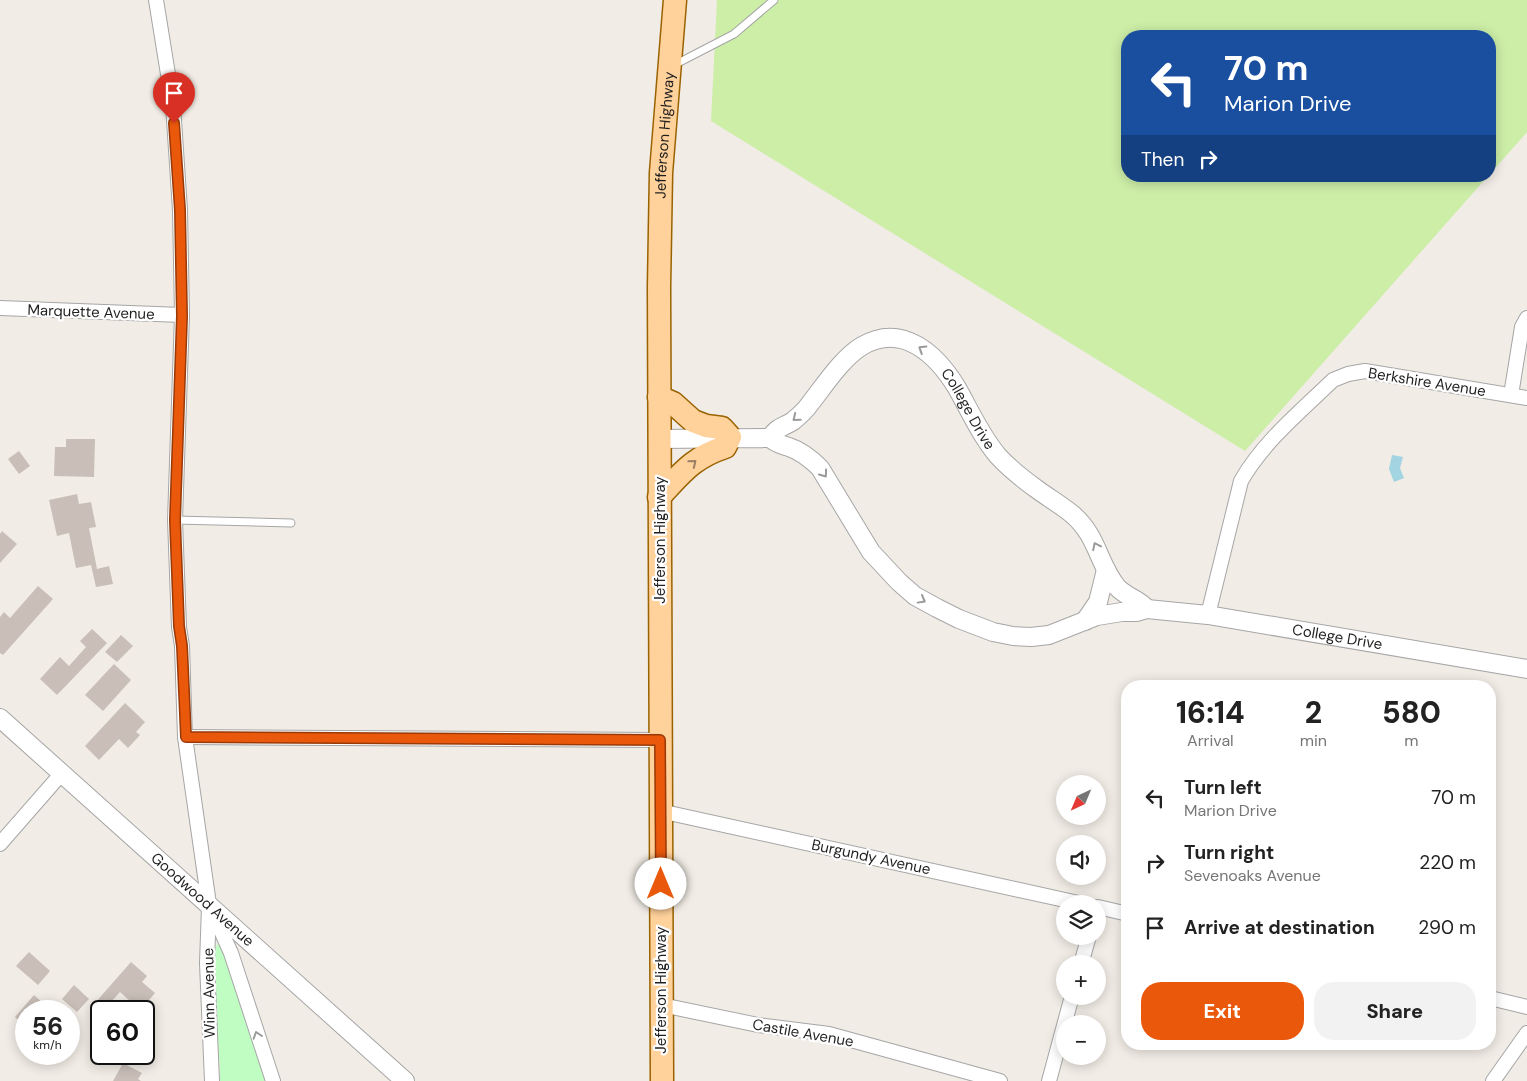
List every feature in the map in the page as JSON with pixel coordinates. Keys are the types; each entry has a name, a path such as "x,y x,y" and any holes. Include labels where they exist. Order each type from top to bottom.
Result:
{"main road":[{"name":"Jefferson Highway","path":"662,1081 659,438 661,173 675,0"},
{"path":"659,397 673,403 693,421 706,426 722,428 730,438 725,447 703,456 688,466 660,497"}],"street":[{"path":"156,0 173,106 180,210 182,316 175,520 186,737 209,904 230,953 272,1081"},
{"name":"Marquette Avenue","path":"0,308 182,316"},
{"path":"1511,395 1522,327 1527,318"},
{"name":"College Drive","path":"770,438 776,429 784,427 795,420 806,409 848,357 861,347 874,340 890,338 905,340 933,356 944,369 989,444 1010,468 1073,515 1085,527 1093,539 1106,570 1118,587 1125,594 1141,601 1147,609"},
{"name":"Berkshire Avenue","path":"1208,615 1241,481 1261,451 1333,380 1348,374 1365,371 1527,398"},
{"name":"College Drive","path":"659,438 770,438 776,444 788,446 798,451 820,468 871,552 899,582 915,596 959,619 994,632 1031,637 1049,635 1109,614 1137,612 1147,609 1208,615 1527,669"},
{"path":"1085,621 1098,602 1106,570"},
{"name":"Goodwood Avenue","path":"0,718 406,1081"},
{"path":"186,737 660,740"},
{"path":"0,844 62,773"},
{"name":"Burgundy Avenue","path":"660,811 1056,898"},
{"name":"Winn Avenue","path":"209,904 207,962 212,1081"},
{"path":"1106,909 1121,912"},
{"path":"1496,999 1527,1007"},
{"name":"Castile Avenue","path":"662,1005 758,1025 829,1034 1000,1081"},
{"path":"1049,1081 1070,1005"},
{"path":"1493,1081 1527,1033"}],"lane":[{"path":"669,67 734,34 774,0"},
{"path":"175,520 291,523"}],"green space":[{"path":"717,0 1527,0 1527,132 1496,167 1496,30 1121,30 1121,182 1483,182 1245,451 711,121"},
{"path":"219,943 223,944 266,1081 218,1081 220,1072 212,951"}],"water":[{"path":"1392,455 1403,457 1400,468 1404,478 1394,482 1389,469"}],"building":[{"path":"66,439 95,439 94,477 54,476 55,447 66,447"},
{"path":"19,451 30,466 19,474 8,459"},
{"path":"77,494 79,504 91,502 96,527 89,528 97,569 109,566 113,584 96,587 91,565 76,568 69,533 57,536 49,500"},
{"path":"2,531 17,544 0,563 0,534"},
{"path":"38,586 53,599 3,655 0,653 0,617 4,612 10,618"},
{"path":"92,629 107,643 57,695 40,679 60,657 69,666 86,647 80,641"},
{"path":"121,635 133,646 117,662 105,652"},
{"path":"114,664 131,680 103,711 85,695"},
{"path":"125,703 145,722 136,732 140,735 128,748 119,739 99,760 85,746"},
{"path":"29,952 50,971 38,985 16,966"},
{"path":"131,962 147,976 142,982 155,993 149,1000 129,1000 120,992 113,1000 98,1000"},
{"path":"74,985 89,999 80,1009 80,1000 62,999"},
{"path":"34,995 40,1000 30,1000"},
{"path":"122,1065 127,1065 142,1073 138,1079 141,1081 113,1081"}],"route":[{"path":"174,123 180,210 182,316 175,520 186,737 660,740 661,884"}]}
